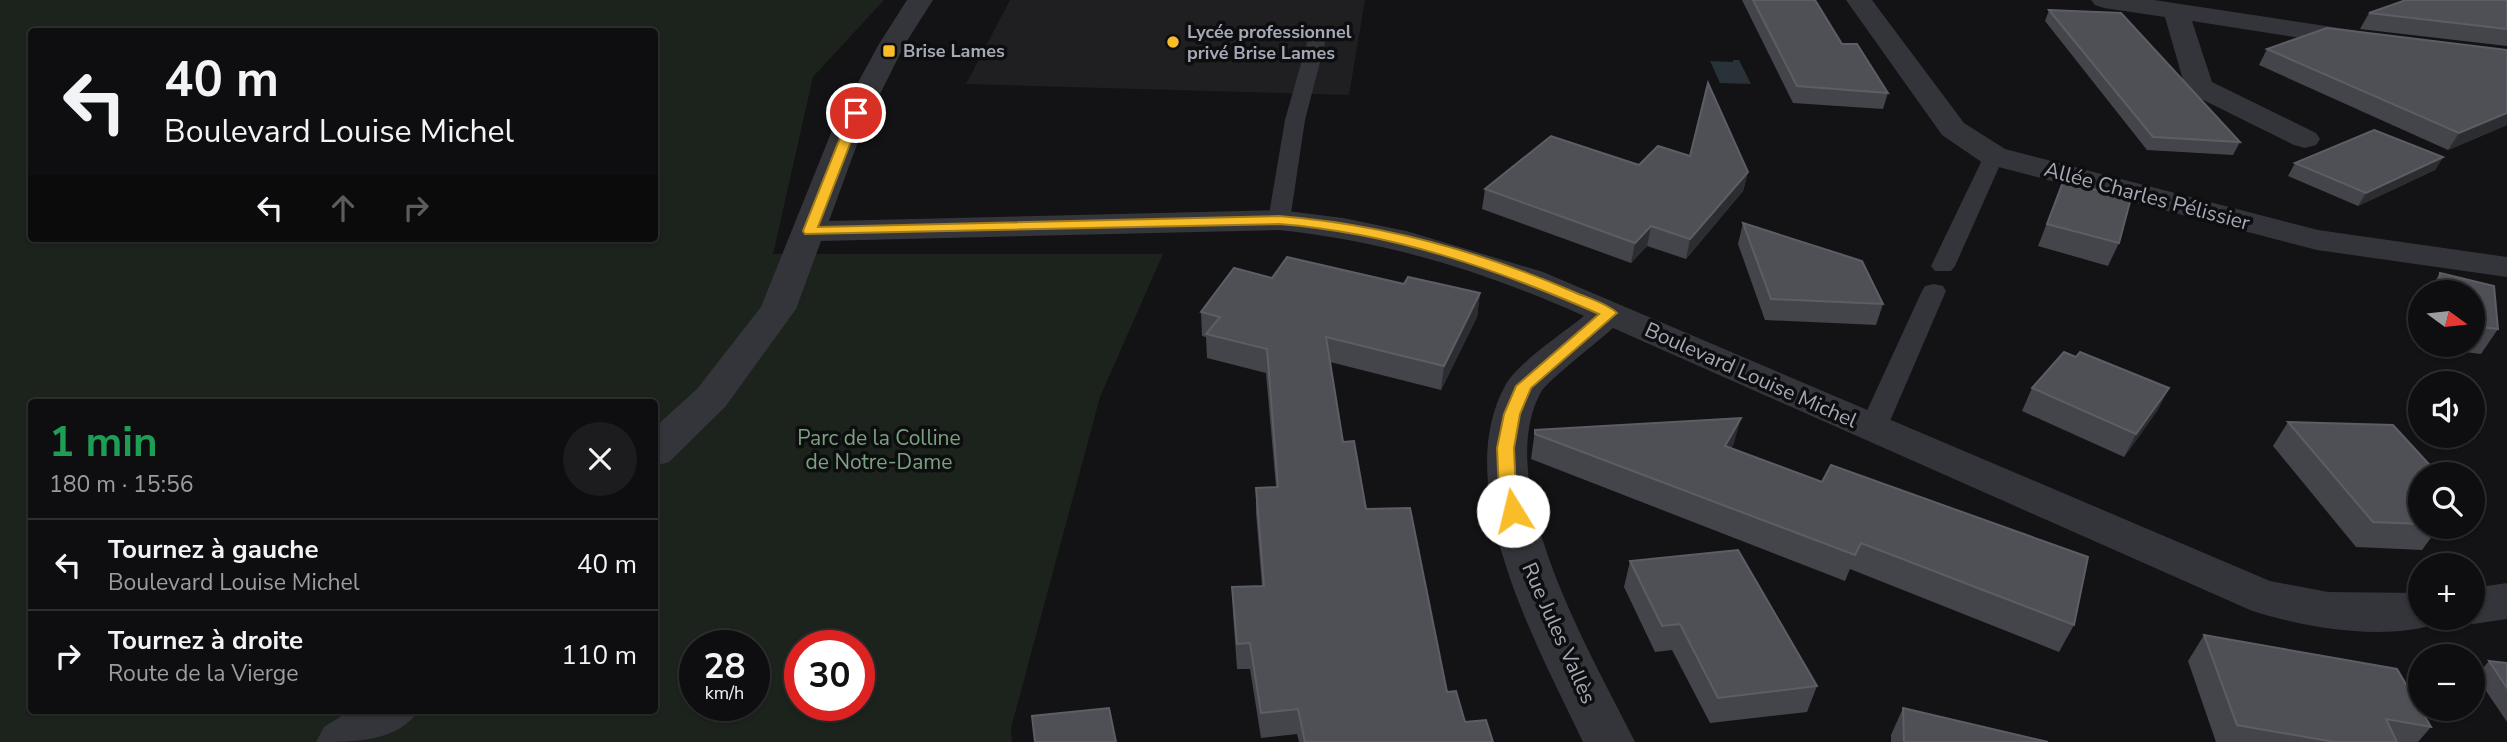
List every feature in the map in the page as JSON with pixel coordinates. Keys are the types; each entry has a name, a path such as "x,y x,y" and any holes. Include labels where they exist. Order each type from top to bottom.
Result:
{"street":[{"path":"658,448 711,398 778,309 848,128 892,44 920,0"},
{"name":"Allée Charles Pélissier","path":"1859,0 1953,129 1994,156 2318,240 2507,267"},
{"path":"2104,0 2384,43"},
{"path":"2176,11 2199,87 2305,139"},
{"name":"Boulevard Louise Michel","path":"810,231 1279,220 1334,225 1455,252 1531,279 2272,600 2324,610 2408,611"},
{"name":"Rue Jules Vallès","path":"1609,313 1524,386 1512,414 1506,448 1508,492 1522,549 1609,742"},
{"path":"2485,604 2507,601"},
{"path":"342,742 388,714"},
{"path":"383,742 398,714"}],"lane":[{"path":"1279,220 1298,107 1317,39"},
{"path":"1943,266 1994,156"},
{"path":"1873,428 1934,291"}],"shaded area":[{"name":"Lycée professionnel privé Brise Lames","path":"1010,0 1365,0 1349,95 966,84"},
{"path":"1739,60 1751,84 1720,83 1710,61"}],"green space":[{"name":"Parc de la Colline de Notre-Dame","path":"0,0 884,0 813,77 773,254 1163,254 1100,397 1011,728 1012,742 0,742"}],"building":[{"path":"1753,0 1815,0 1842,44 1857,44 1888,93 1797,86"},
{"path":"2406,0 2507,0 2507,29 2369,13"},
{"path":"2049,10 2121,13 2240,142 2153,137"},
{"path":"2327,28 2507,50 2507,113 2459,133 2267,49"},
{"path":"1708,83 1748,172 1690,239 1651,226 1635,243 1485,189 1551,136 1639,165 1658,146 1690,156"},
{"path":"2374,130 2443,157 2366,193 2295,163"},
{"path":"2063,182 2131,198 2119,243 2047,224"},
{"path":"1743,223 1862,261 1883,304 1771,299"},
{"path":"1287,257 1404,284 1408,277 1480,293 1444,366 1326,337 1343,442 1354,441 1366,509 1410,508 1447,692 1456,691 1465,722 1486,720 1493,742 1305,742 1298,709 1261,713 1250,643 1237,644 1232,587 1264,586 1256,488 1278,487 1267,349 1206,334 1220,317 1201,312 1234,268 1272,278"},
{"path":"2440,273 2469,280 2439,280"},
{"path":"2485,284 2494,286 2498,329 2485,327"},
{"path":"2064,352 2076,357 2080,352 2169,388 2136,434 2032,388"},
{"path":"1741,418 1725,446 1822,482 1831,465 2088,557 2074,625 1861,543 1855,555 1535,434 1535,430"},
{"path":"2288,422 2393,425 2408,441 2408,448 2414,448 2427,462 2408,462 2408,523 2373,522"},
{"path":"1738,550 1817,686 1718,698 1680,624 1662,626 1630,561"},
{"path":"2204,635 2397,669 2408,688 2408,721 2427,721 2431,727 2386,719 2397,742 2334,742 2237,725"},
{"path":"2489,661 2507,663 2507,688"},
{"path":"1109,708 1116,742 1035,742 1032,716"},
{"path":"1903,708 2048,742 1904,742"}],"place":[{"name":"Lycée professionnel privé Brise Lames","path":"1173,42"},
{"name":"Brise Lames","path":"889,51"}],"route":[{"path":"856,113 810,231 1279,220 1334,225 1455,252 1531,279 1609,313 1524,386 1512,414 1506,448 1508,492 1513,511"}]}
